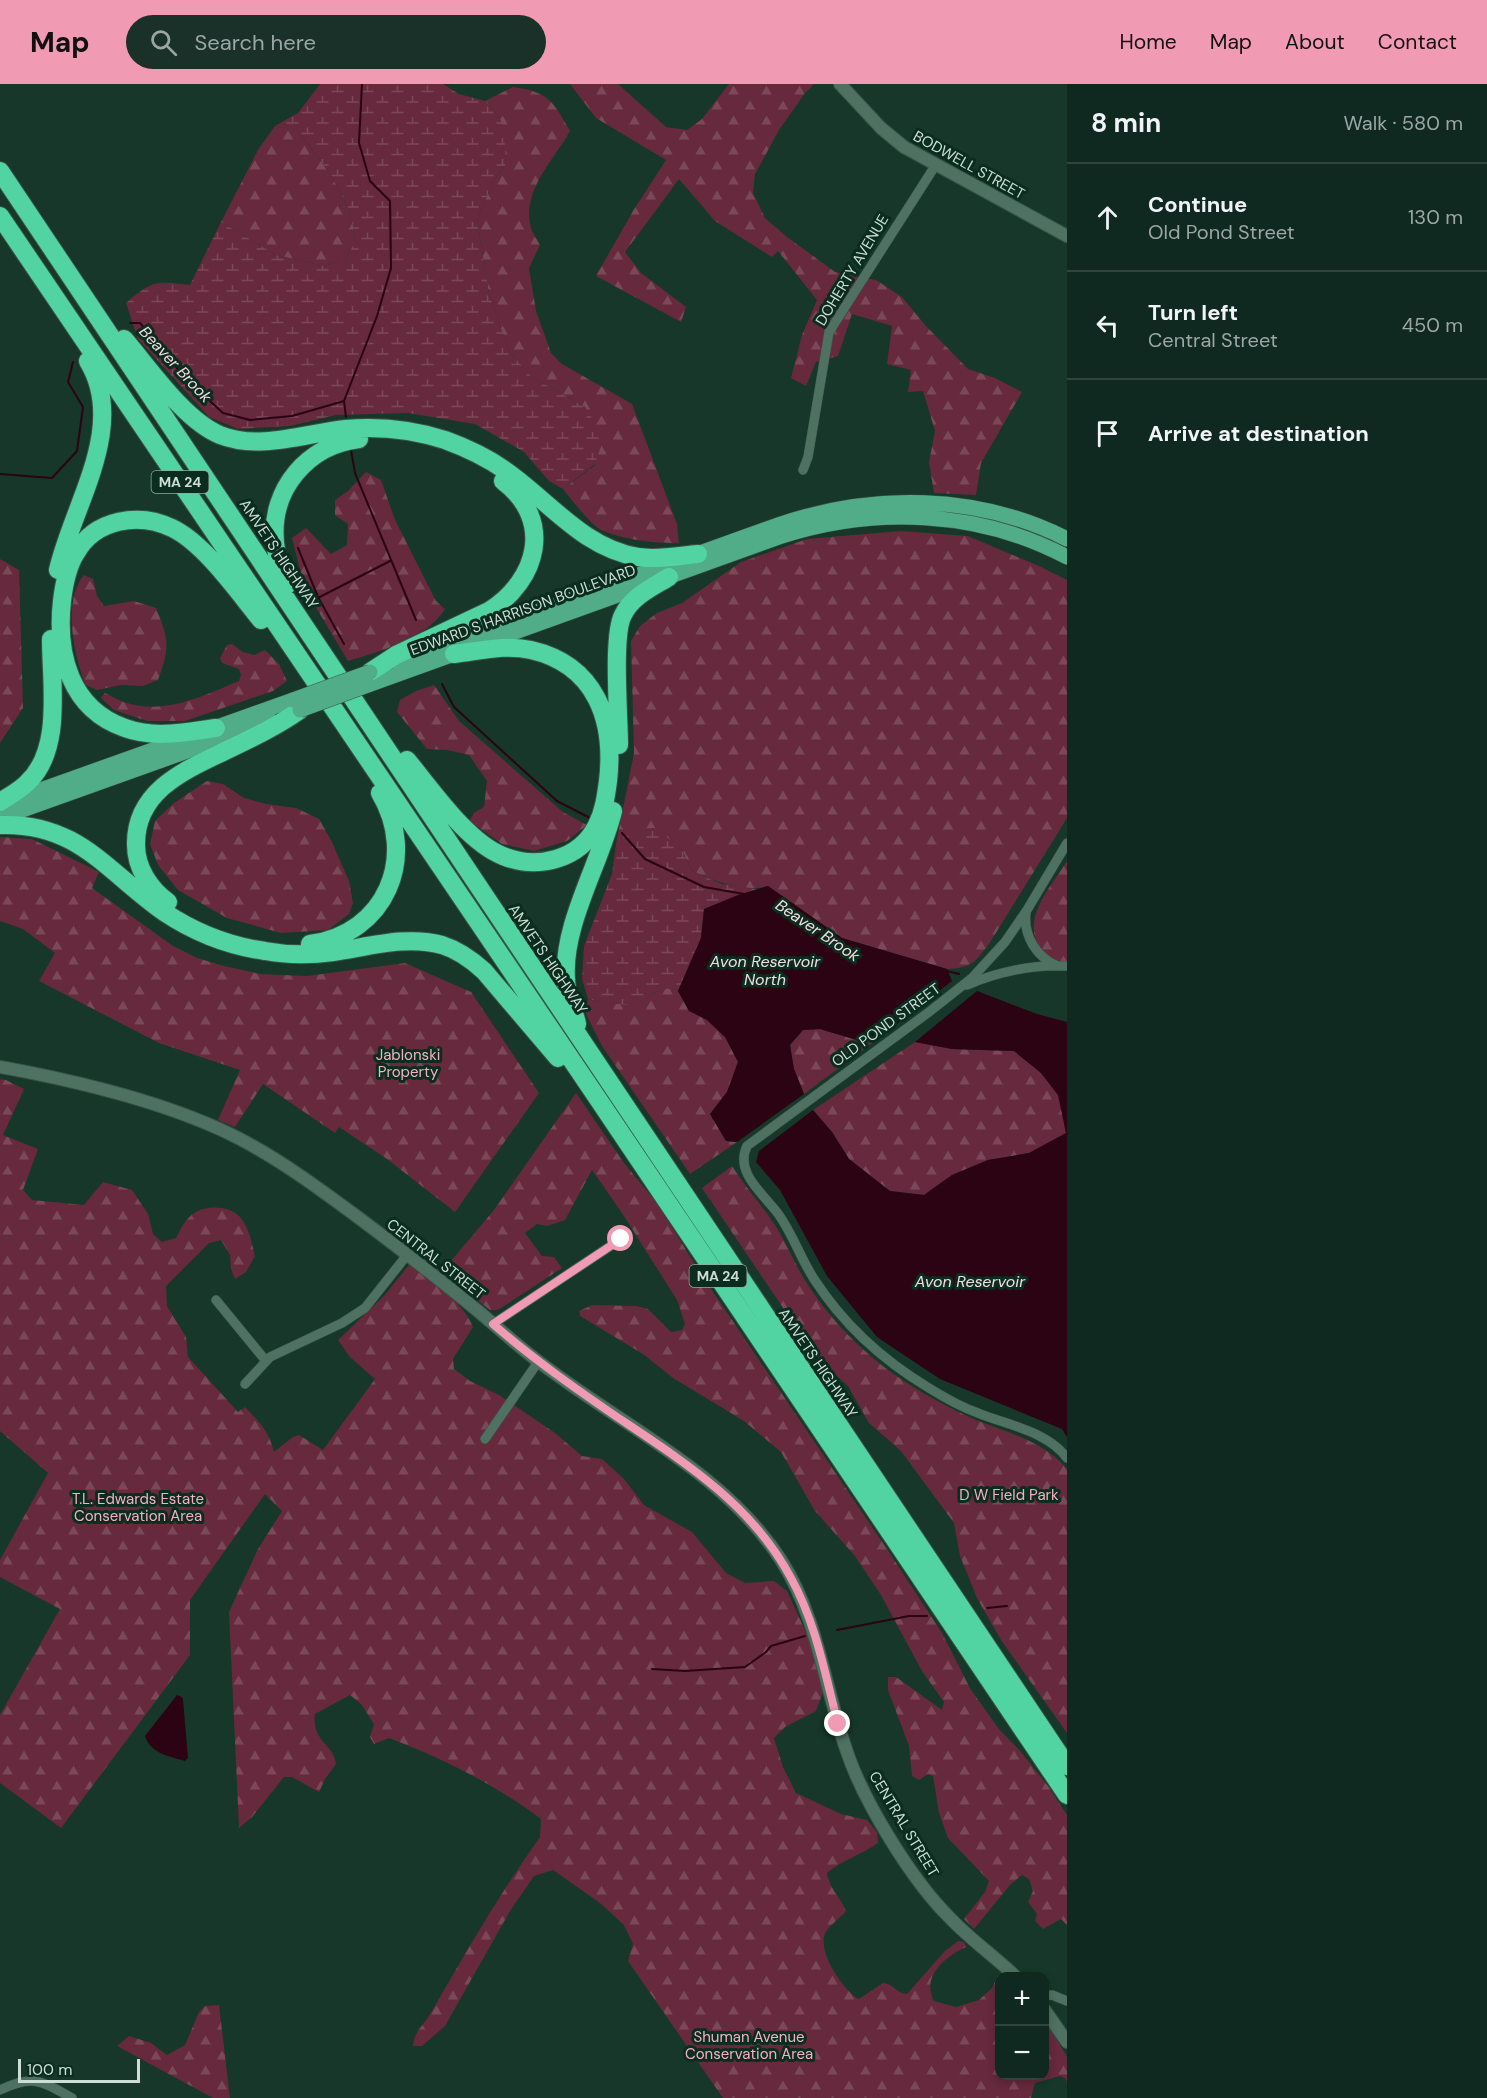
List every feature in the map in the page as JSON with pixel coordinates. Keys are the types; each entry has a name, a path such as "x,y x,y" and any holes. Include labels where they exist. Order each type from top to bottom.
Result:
{"highway":[{"name":"AMVETS HIGHWAY","path":"0,171 1067,1766"},
{"name":"MA 24","path":"0,216 1067,1795"},
{"path":"0,803 36,774 45,759 50,743 52,597 62,553 97,453 102,431 101,391 97,378 82,351 72,321"},
{"path":"100,321 122,338 195,419 221,435 248,441 365,428 419,433 461,446 492,462 519,481 582,533 606,547 646,558 698,554"},
{"path":"288,600 274,540 277,507 292,476 307,460 326,448 363,438 423,444 465,458 494,474 513,489 531,516 534,535 532,559 520,583 502,603 396,655 369,679"},
{"path":"216,728 174,734 138,732 102,717 80,696 72,683 63,656 61,619 66,579 72,559 79,547 100,529 117,522 139,519 173,528 200,549 269,629 288,642"},
{"path":"581,1040 567,988 566,964 572,930 607,832 616,795 619,745 618,631 622,615 631,603 669,576"},
{"path":"378,735 403,756 475,839 492,851 516,860 539,863 558,859 583,844 596,827 603,808 609,760 609,740 604,715 590,687 566,664 530,650 502,647 454,654"},
{"path":"296,705 280,724 180,773 161,787 148,803 138,823 135,842 137,859 151,886 173,906 204,924 230,934 275,943 300,945 321,943 342,936 362,923 378,907 387,891 396,856 394,826 389,811 376,788 367,758"},
{"path":"0,825 33,826 69,839 86,848 146,899 175,918 205,934 239,946 264,951 305,954 417,941 442,945 470,958 484,971 574,1078 596,1096"}],"main road":[{"name":"EDWARD S HARRISON BOULEVARD","path":"0,818 698,554 806,516 855,506 892,502 950,505 1035,525 1067,539"},
{"name":"EDWARD S HARRISON BOULEVARD","path":"369,679 454,654 806,528 849,520 922,517 980,525 1035,542 1067,557"},
{"name":"EDWARD S HARRISON BOULEVARD","path":"0,803 216,728 296,705"}],"street":[{"name":"BODWELL STREET","path":"840,84 889,135 904,147 1067,236"},
{"name":"DOHERTY AVENUE","path":"803,470 808,457 829,332 935,165"},
{"name":"OLD POND STREET","path":"1067,843 1027,910 988,962 960,989 747,1146 742,1155 746,1172 781,1217 820,1288 862,1338 929,1388 976,1413 1046,1440 1067,1458"},
{"path":"1027,910 1026,924 1031,941 1041,955 1063,966"},
{"path":"960,989 995,975 1063,966"},
{"name":"CENTRAL STREET","path":"0,1066 128,1097 187,1116 260,1150 295,1172 407,1255 538,1362 714,1485 741,1509 784,1565 803,1602 816,1637 846,1749 877,1815 916,1876 948,1917 1009,1972"},
{"path":"493,1324 621,1239"},
{"path":"245,1384 266,1361 281,1351 354,1316 374,1298 407,1255"},
{"path":"216,1300 266,1361"},
{"path":"485,1438 538,1362"},
{"path":"1049,1995 1067,2001"},
{"path":"1049,2016 1067,2042"},
{"path":"0,2090 16,2083 32,2080 46,2084 72,2098"}],"green space":[{"path":"320,84 443,84 459,94 485,101 500,119 504,129 506,164 493,182 477,219 489,294 509,351 532,377 585,407 604,437 595,464 563,489 549,481 524,452 475,424 408,413 336,415 290,426 238,429 209,417 138,339 126,303 142,290 155,284 190,285 221,222 276,255 324,266 346,259 356,240 349,209 330,173 297,130 275,126 298,113"},
{"path":"570,84 618,84 666,127 687,130 702,119 729,84 814,84 779,130 755,174 753,193 765,218 787,237 835,272 876,280 902,297 925,325 968,369 995,378 1022,392 981,463 976,495 934,493 929,462 935,431 923,391 908,392 911,370 887,364 892,326 852,314 838,356 816,362 806,386 791,378 802,335 817,300 778,251 772,257 715,221 679,179 625,252 641,273 686,307 681,322 596,276 633,211 666,160 596,118"},
{"path":"513,87 535,92 549,100 570,131 541,176 531,201 529,214 531,228 540,245 529,268 536,311 551,353 562,364 632,404 677,524 679,543 639,540 609,533 597,527 581,511 563,489 595,465 585,407 532,377 509,351 489,294 477,219 493,182 506,164 500,119 485,101"},
{"path":"275,126 297,130 330,173 349,209 356,240 346,259 324,266 276,255 221,222 258,150"},
{"path":"366,472 381,480 395,520 436,601 445,609 437,619 415,636 388,648 348,661 305,589 292,538 306,528 331,554 347,545 348,524 335,515 335,500 348,491"},
{"path":"901,531 968,536 1067,580 1067,818 980,956 967,966 947,969 842,938 768,886 739,887 692,871 681,848 616,844 634,753 631,641 640,626 657,613 682,603 741,562 807,539"},
{"path":"0,559 19,570 23,708 0,743"},
{"path":"84,575 93,579 97,596 104,606 134,601 156,608 166,636 165,659 158,680 143,686 121,685 97,690 86,685 74,645 72,629 73,599"},
{"path":"232,644 243,652 254,655 265,650 279,664 287,681 273,691 185,721 147,721 114,710 101,698 105,693 127,703 156,707 185,702 239,681 241,675 239,669 222,663 220,658 227,645"},
{"path":"434,685 459,721 563,812 587,825 567,841 534,851 502,844 469,821 475,812 484,807 487,781 469,755 448,750 427,749 397,712 400,700"},
{"path":"207,781 223,784 244,798 296,808 319,819 349,881 353,903 349,914 328,930 281,933 227,918 178,890 158,865 150,844 155,821 174,803"},
{"path":"655,828 681,848 692,871 722,884 757,889 704,909 701,938 678,991 659,990 630,1004 612,1004 588,999 582,979 584,946 612,874 616,844 631,829"},
{"name":"Jablonski Property","path":"0,837 32,839 99,872 92,888 173,946 197,958 260,974 307,976 405,963 471,992 539,1093 455,1212 387,1159 339,1127 335,1133 263,1084 235,1127 218,1120 240,1070 159,1043 39,981 55,953 23,929 0,921"},
{"path":"1067,861 1067,963 1047,955 1042,950 1036,939 1034,927 1035,916 1046,892"},
{"path":"667,987 678,991 689,1011 707,1020 725,1037 738,1062 727,1092 710,1114 726,1141 737,1142 690,1174 602,1046 586,1014 588,999 612,1004 626,1004 636,1002"},
{"path":"820,1029 860,1041 879,1038 804,1094 794,1069 790,1045 803,1030"},
{"path":"915,1042 952,1049 1014,1051 1041,1073 1059,1096 1066,1133 1029,1153 988,1160 952,1175 924,1195 890,1191 849,1159 832,1132 813,1110"},
{"path":"0,1079 24,1089 3,1135 38,1149 23,1190 32,1200 84,1205 103,1182 132,1190 148,1214 153,1234 162,1242 176,1238 189,1217 207,1208 231,1211 243,1221 255,1256 246,1272 235,1279 231,1269 230,1255 221,1240 209,1243 166,1286 167,1306 186,1337 188,1357 238,1412 245,1407 255,1417 266,1432 274,1452 299,1435 323,1450 375,1379 350,1357 338,1340 384,1296 409,1265 454,1300 462,1308 473,1327 453,1359 454,1369 470,1381 499,1395 555,1433 582,1456 602,1459 624,1479 644,1505 692,1532 726,1573 745,1583 774,1581 787,1591 814,1650 825,1687 816,1711 785,1727 774,1738 783,1767 796,1793 841,1814 867,1820 877,1832 878,1843 827,1873 830,1884 846,1911 826,1932 824,1949 833,1969 846,1988 859,1999 883,1983 907,1994 944,1952 958,1941 964,1942 966,1947 950,1956 937,1968 931,1983 934,2001 956,2007 979,2000 992,1988 995,1982 995,2080 1046,2080 1035,2083 1031,2098 723,2098 628,1961 633,1944 624,1925 600,1903 553,1870 534,1876 510,1911 445,2026 422,2046 413,2046 418,2032 484,1923 540,1837 541,1819 487,1784 429,1754 389,1738 374,1744 370,1737 374,1724 361,1704 350,1695 315,1714 316,1730 334,1757 336,1764 319,1792 292,1777 284,1777 252,1817 239,1828 229,1612 258,1549 282,1511 265,1494 190,1600 190,1655 61,1828 0,1783 0,1715 60,1609 0,1577 0,1560 48,1473 0,1431"},
{"path":"576,1093 624,1163 657,1203 701,1274 887,1549 942,1633 971,1690 999,1729 1048,1786 1067,1815 1067,1925 1061,1919 1043,1929 1035,1921 1037,1914 1028,1902 1033,1891 1029,1879 1022,1875 1010,1885 974,1929 964,1919 985,1892 989,1881 948,1838 939,1813 933,1776 928,1774 919,1780 912,1776 909,1746 888,1690 888,1677 896,1677 942,1710 944,1702 922,1671 881,1595 855,1556 815,1511 781,1452 744,1421 673,1378 643,1354 580,1316 579,1311 592,1305 636,1306 648,1309 671,1332 682,1330 685,1324 677,1300 592,1170 565,1220 547,1226 537,1224 525,1233 542,1256 554,1257 562,1268 498,1310 490,1310 443,1273 494,1210"},
{"name":"D W Field Park","path":"732,1166 775,1225 813,1292 848,1335 861,1347 889,1371 921,1392 967,1416 1036,1445 1058,1459 1067,1469 1067,1733 1001,1640 977,1598 960,1556 954,1523 901,1451 869,1423 848,1386 817,1358 702,1188"},
{"path":"219,2005 230,2098 213,2098 117,2046 129,2036 151,2043 167,2055 185,2045 199,2012 205,2006"},
{"path":"1049,2027 1067,2057 1067,2082 1060,2076 1049,2079"}],"water":[{"name":"Avon Reservoir North","path":"768,886 842,938 947,969 952,981 879,1038 860,1041 820,1029 803,1030 790,1045 794,1069 804,1094 737,1142 726,1141 710,1114 727,1092 738,1062 725,1037 707,1020 689,1011 678,991 701,938 704,909"},
{"name":"Avon Reservoir","path":"977,991 1037,1014 1067,1022 1067,1437 1062,1429 940,1379 877,1337 827,1276 780,1190 756,1162 759,1151 813,1110 832,1132 849,1159 890,1191 924,1195 952,1175 988,1160 1029,1153 1066,1133 1058,1095 1041,1073 1014,1051 952,1049 915,1042"},
{"path":"177,1695 183,1700 188,1758 185,1761 156,1751 145,1736"}],"waterway":[{"path":"344,401 377,316 391,268 390,201 370,181 359,143 362,84"},
{"name":"Beaver Brook","path":"130,323 140,323 187,380 223,413 250,420 292,416 344,401"},
{"name":"Beaver Brook","path":"0,474 52,478 77,451 83,407 68,382 73,362"},
{"name":"Beaver Brook","path":"344,401 346,417"},
{"name":"Beaver Brook","path":"351,450 355,473 416,620"},
{"path":"298,548 318,597 344,644"},
{"path":"310,602 390,561"},
{"name":"Beaver Brook","path":"442,684 454,707 557,801 590,818"},
{"name":"Beaver Brook","path":"622,833 645,859 704,887 744,894"},
{"name":"Beaver Brook","path":"947,971 959,974"},
{"path":"987,1608 1007,1606"},
{"path":"837,1630 909,1616 927,1616"},
{"path":"652,1669 685,1671 745,1667 771,1646 805,1636"}],"route":[{"path":"621,1239 493,1324 554,1374 714,1485 751,1520 768,1541 798,1590 814,1629 838,1724"}],"park label":[{"name":"T.L. Edwards Estate Conservation Area","path":"138,1508"},
{"name":"Shuman Avenue Conservation Area","path":"749,2046"}]}
